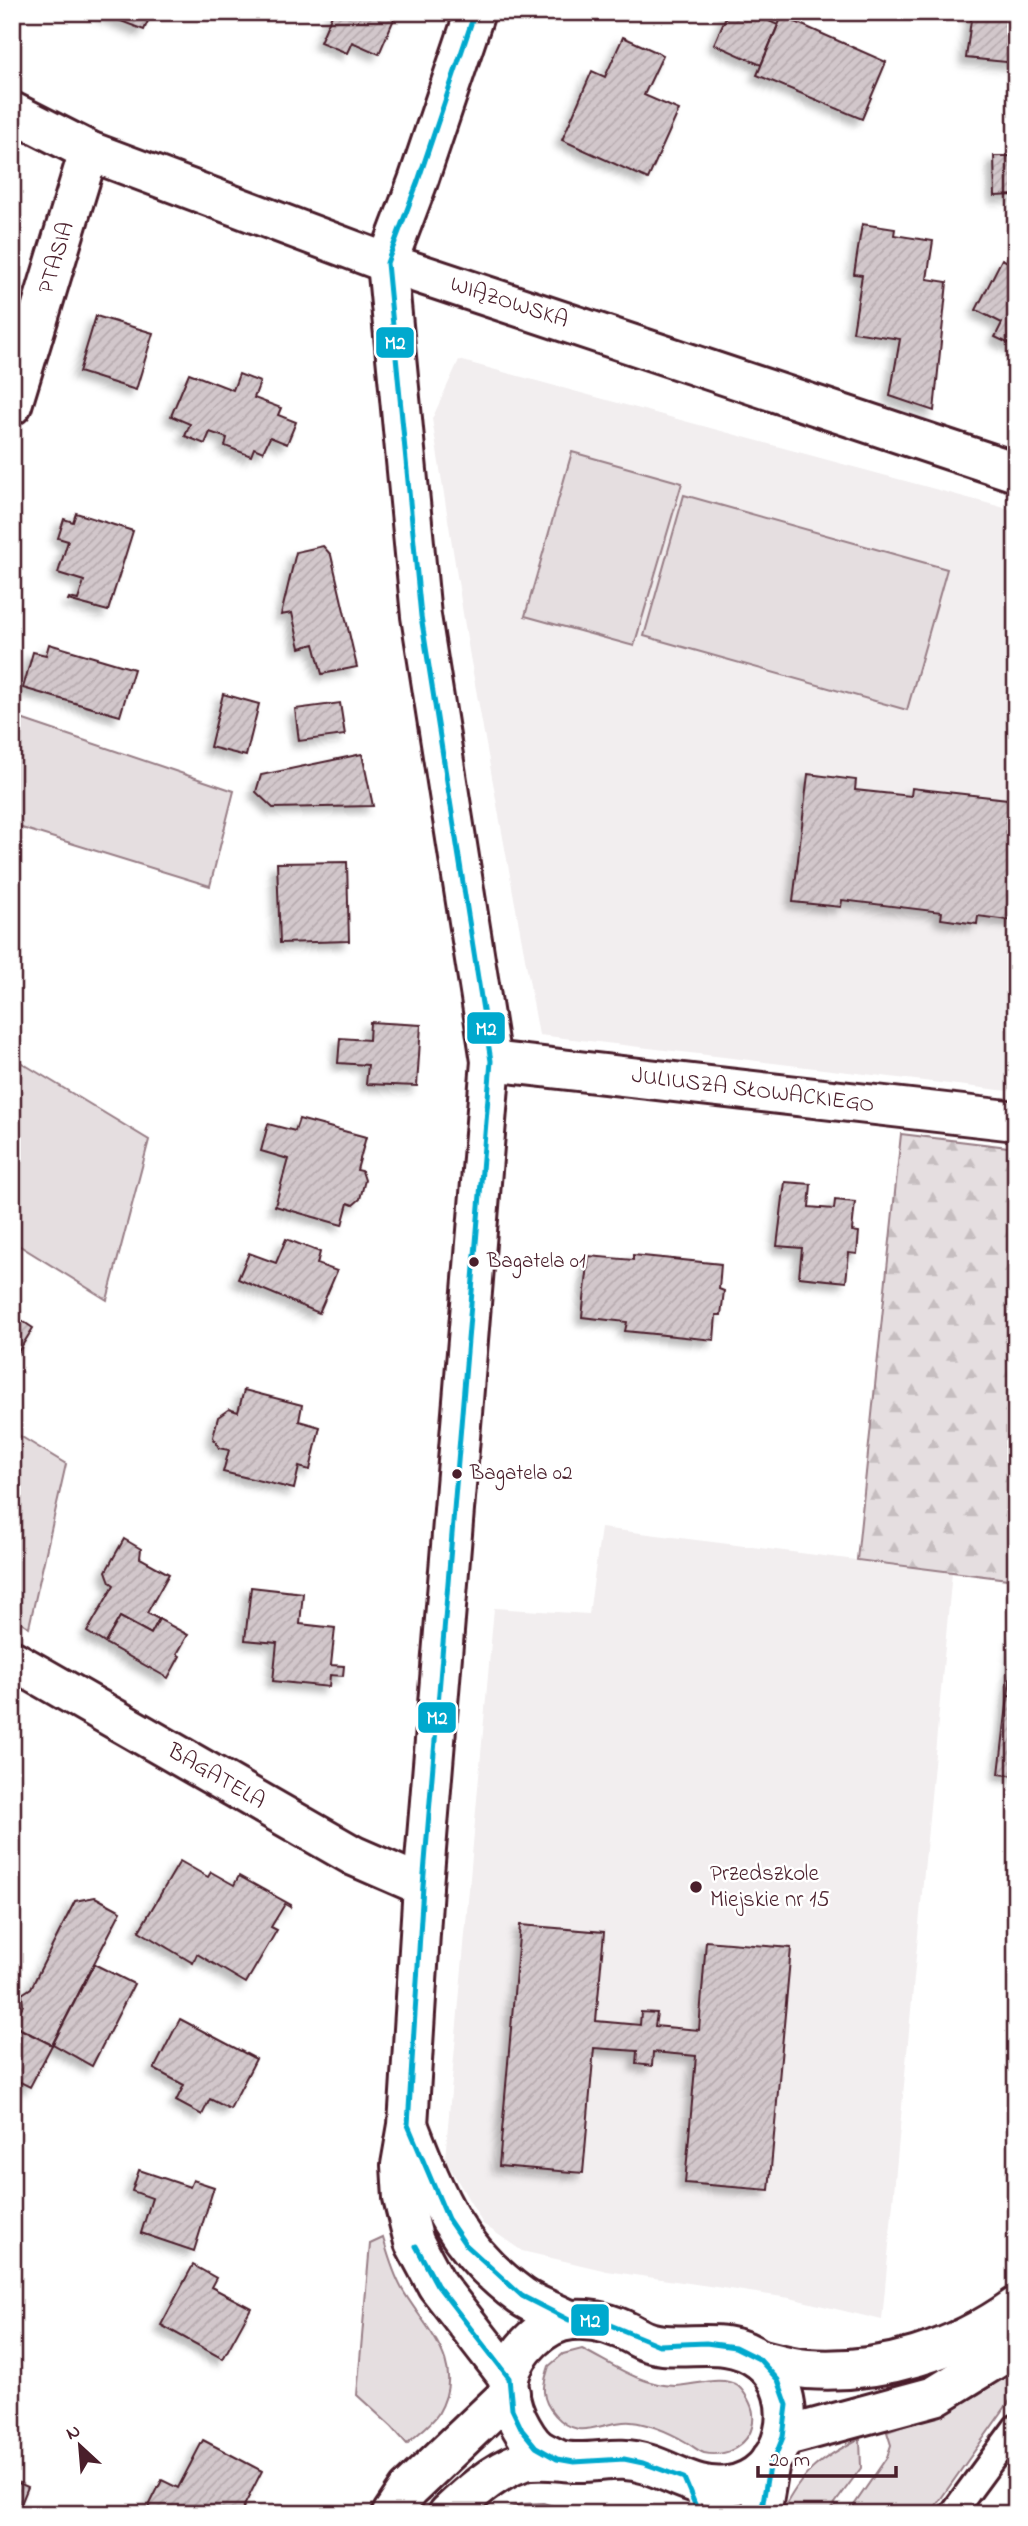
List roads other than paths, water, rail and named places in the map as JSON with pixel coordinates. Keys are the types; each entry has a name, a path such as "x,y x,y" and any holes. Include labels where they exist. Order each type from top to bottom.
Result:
{"street":[{"path":"475,12 418,181 387,263 421,616 491,1061 423,1886 408,2125 401,2165 403,2198 414,2242 437,2285 510,2386 512,2409 522,2430 536,2447 557,2459"},
{"name":"WIĄZOWSKA","path":"12,111 89,152 387,263 1016,472"},
{"name":"PTASIA","path":"12,405 89,152"},
{"name":"JULIUSZA SŁOWACKIEGO","path":"491,1061 1016,1121"},
{"name":"BAGATELA","path":"12,1660 354,1856 423,1886"},
{"path":"408,2125 448,2219 465,2244 522,2297 569,2320"},
{"path":"392,2514 408,2490 510,2386 527,2345 546,2329 569,2320 598,2320 659,2345 706,2343 735,2347 759,2359 805,2370 885,2365 932,2353 990,2326 1016,2307"},
{"path":"448,2514 498,2474 523,2462 624,2459 653,2466 701,2486 730,2486 755,2476 777,2449 935,2396 995,2359 1016,2335"},
{"path":"759,2359 778,2380 787,2405 761,2514"},
{"path":"684,2478 699,2514"}],"lane":[{"path":"952,2514 1016,2427"}],"place":[{"name":"Bagatela 01","path":"474,1262"},
{"name":"Bagatela 02","path":"457,1474"},
{"name":"Przedszkole Miejskie nr 15","path":"696,1887"}]}
